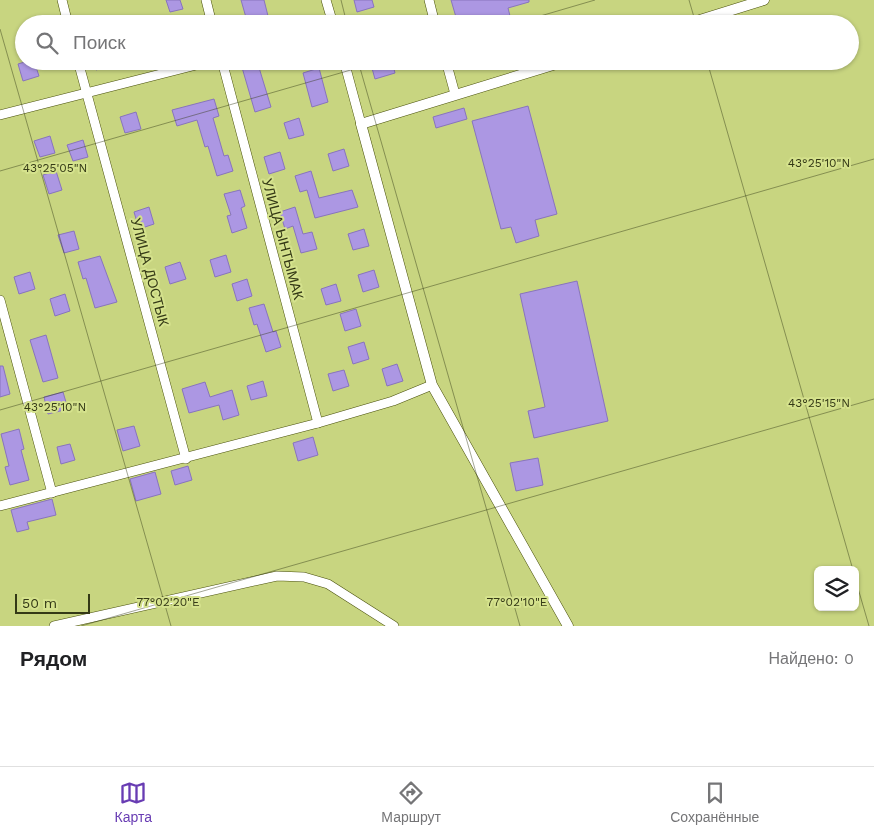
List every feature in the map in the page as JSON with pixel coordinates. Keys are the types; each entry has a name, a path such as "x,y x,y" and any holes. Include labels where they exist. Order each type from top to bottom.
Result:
{"street":[{"path":"62,0 66,15"},
{"path":"206,0 210,15"},
{"path":"326,0 330,15"},
{"path":"429,0 433,15"},
{"path":"716,15 764,0"},
{"name":"УЛИЦА ДОСТЫК","path":"80,70 186,459"},
{"path":"0,115 175,70"},
{"name":"УЛИЦА ЫНТЫМАК","path":"224,70 318,423"},
{"path":"347,70 432,385 568,626"},
{"path":"449,70 456,94"},
{"path":"362,124 536,70"},
{"path":"0,300 52,493"},
{"path":"0,506 318,423 392,402 432,385"},
{"path":"54,626 277,576 304,577 328,584 394,626"}],"building":[{"path":"166,0 180,0 183,9 170,12"},
{"path":"241,0 264,0 268,15 245,15"},
{"path":"354,0 372,0 374,7 357,12"},
{"path":"451,0 529,0 529,2 508,8 510,15 455,15"},
{"path":"20,70 37,70 39,76 23,81"},
{"path":"243,70 260,70 271,107 255,112"},
{"path":"320,70 328,102 312,107 303,73"},
{"path":"372,70 394,70 395,73 375,79"},
{"path":"214,99 219,116 213,118 224,156 228,155 233,171 217,176 208,146 205,147 197,120 177,126 172,110"},
{"path":"528,106 557,214 535,220 539,236 516,243 511,227 501,229 472,121"},
{"path":"464,108 467,119 436,128 433,117"},
{"path":"136,112 141,129 125,133 120,117"},
{"path":"299,118 304,135 289,139 284,123"},
{"path":"50,136 55,153 40,157 34,141"},
{"path":"83,140 88,157 73,161 67,145"},
{"path":"344,149 349,166 333,171 328,154"},
{"path":"280,152 285,169 269,174 264,157"},
{"path":"56,171 62,190 49,194 43,175"},
{"path":"311,171 319,198 352,190 358,207 315,218 307,190 300,192 295,176"},
{"path":"240,190 245,206 241,208 247,228 232,233 227,216 231,215 224,194"},
{"path":"149,207 154,224 139,229 134,212"},
{"path":"295,207 303,234 312,232 317,249 301,253 293,226 285,229 280,212"},
{"path":"364,229 369,246 353,250 348,234"},
{"path":"74,231 79,249 64,253 58,235"},
{"path":"226,255 231,272 215,277 210,260"},
{"path":"100,256 117,302 95,308 86,278 83,279 78,262"},
{"path":"180,262 186,279 170,284 165,267"},
{"path":"374,270 379,287 363,292 358,275"},
{"path":"30,272 35,289 19,294 14,277"},
{"path":"247,279 252,296 237,301 232,284"},
{"path":"577,281 608,421 534,438 528,411 545,407 520,294"},
{"path":"336,284 341,301 326,305 321,289"},
{"path":"65,294 70,311 55,316 50,299"},
{"path":"264,304 273,332 276,331 281,347 266,352 257,324 254,325 249,308"},
{"path":"356,309 361,326 345,331 340,314"},
{"path":"46,335 58,378 43,382 30,340"},
{"path":"364,342 369,359 353,364 348,347"},
{"path":"397,364 403,381 387,386 382,369"},
{"path":"0,366 3,366 10,394 0,397"},
{"path":"344,370 349,386 333,391 328,374"},
{"path":"263,381 267,396 251,400 247,386"},
{"path":"205,382 210,397 232,390 239,415 223,420 219,405 189,413 182,389"},
{"path":"63,392 68,409 48,414 44,397"},
{"path":"134,426 140,446 123,451 117,430"},
{"path":"19,429 24,449 21,450 29,480 10,485 5,467 9,466 1,434"},
{"path":"313,437 318,455 298,461 293,443"},
{"path":"70,444 75,460 61,464 57,447"},
{"path":"538,458 543,485 516,491 510,463"},
{"path":"188,466 192,480 175,485 171,471"},
{"path":"155,472 161,494 136,501 130,479"},
{"path":"52,499 56,515 27,522 29,529 17,532 11,510"}]}
